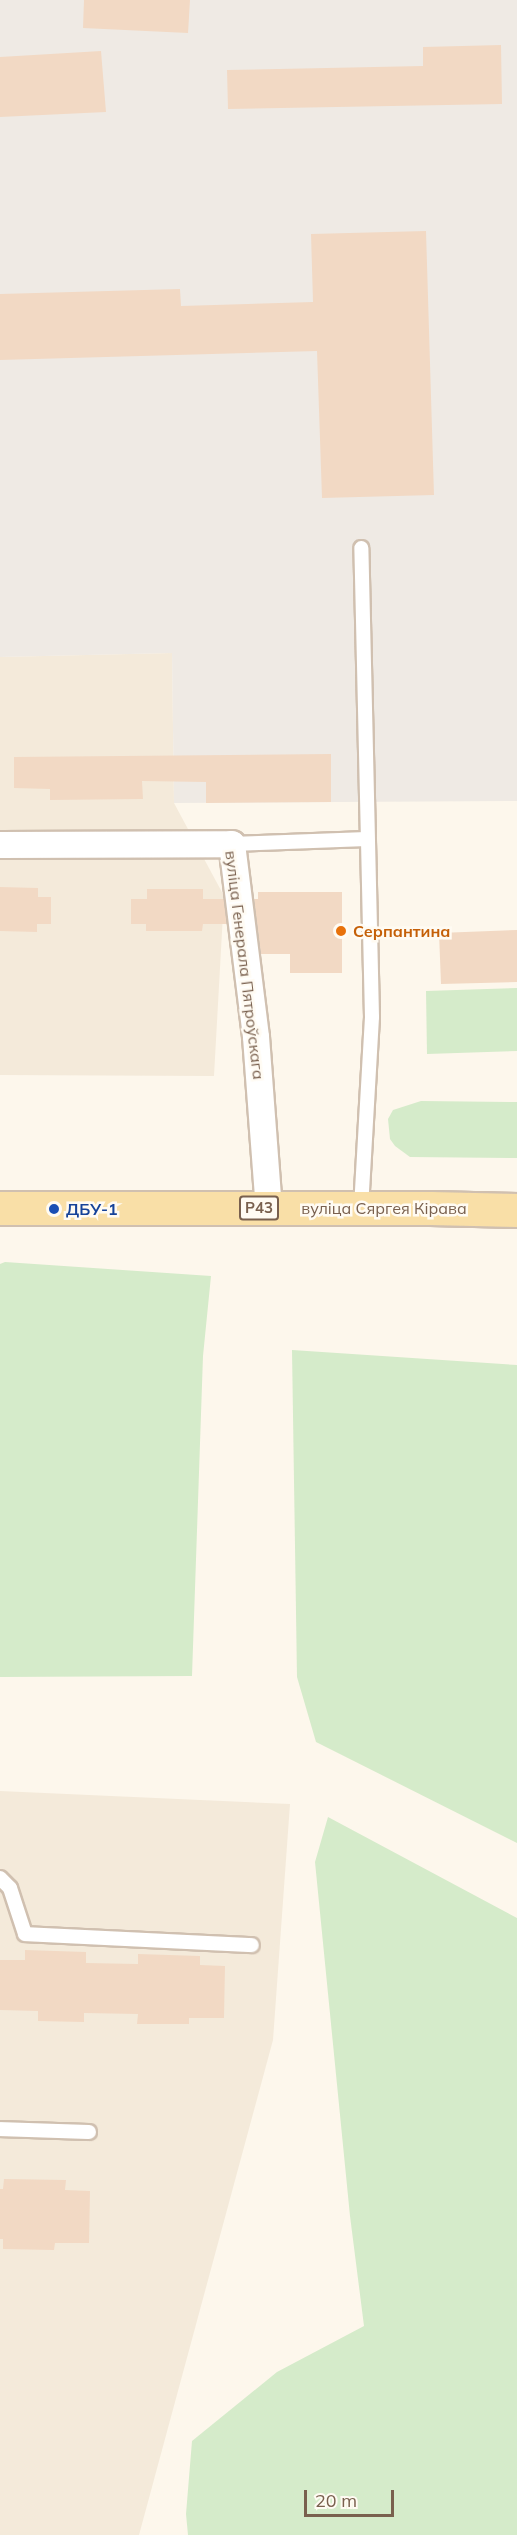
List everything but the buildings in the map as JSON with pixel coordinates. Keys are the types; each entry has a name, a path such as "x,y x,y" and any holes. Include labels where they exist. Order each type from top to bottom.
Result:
{"main road":[{"name":"вуліца Сяргея Кірава","path":"0,1208 517,1210"}],"street":[{"name":"вуліца Генерала Пятроўскага","path":"0,845 232,844 255,1037 269,1208"}],"lane":[{"path":"361,548 372,1017 361,1208"},
{"path":"232,844 367,839"},
{"path":"0,1878 10,1888 25,1934 252,1945"},
{"path":"0,2129 89,2132"}],"shaded area":[{"path":"0,0 517,0 517,801 174,803 172,653 0,657"},
{"path":"172,653 174,803 224,896 214,1076 0,1075 0,657"},
{"path":"0,1791 290,1804 273,2040 139,2535 0,2535"}],"green space":[{"path":"517,988 517,1051 427,1054 426,991"},
{"path":"421,1101 517,1102 517,1158 410,1157 395,1146 390,1139 388,1119 393,1110"},
{"path":"5,1262 211,1276 203,1356 192,1676 0,1677 0,1264"},
{"path":"292,1350 517,1365 517,1843 316,1742 297,1677"},
{"path":"328,1817 517,1918 517,2535 188,2535 186,2514 192,2441 277,2372 364,2326 350,2216 315,1862"}],"place":[{"name":"Серпантина","path":"341,931"},
{"name":"ДБУ-1","path":"54,1209"}]}
